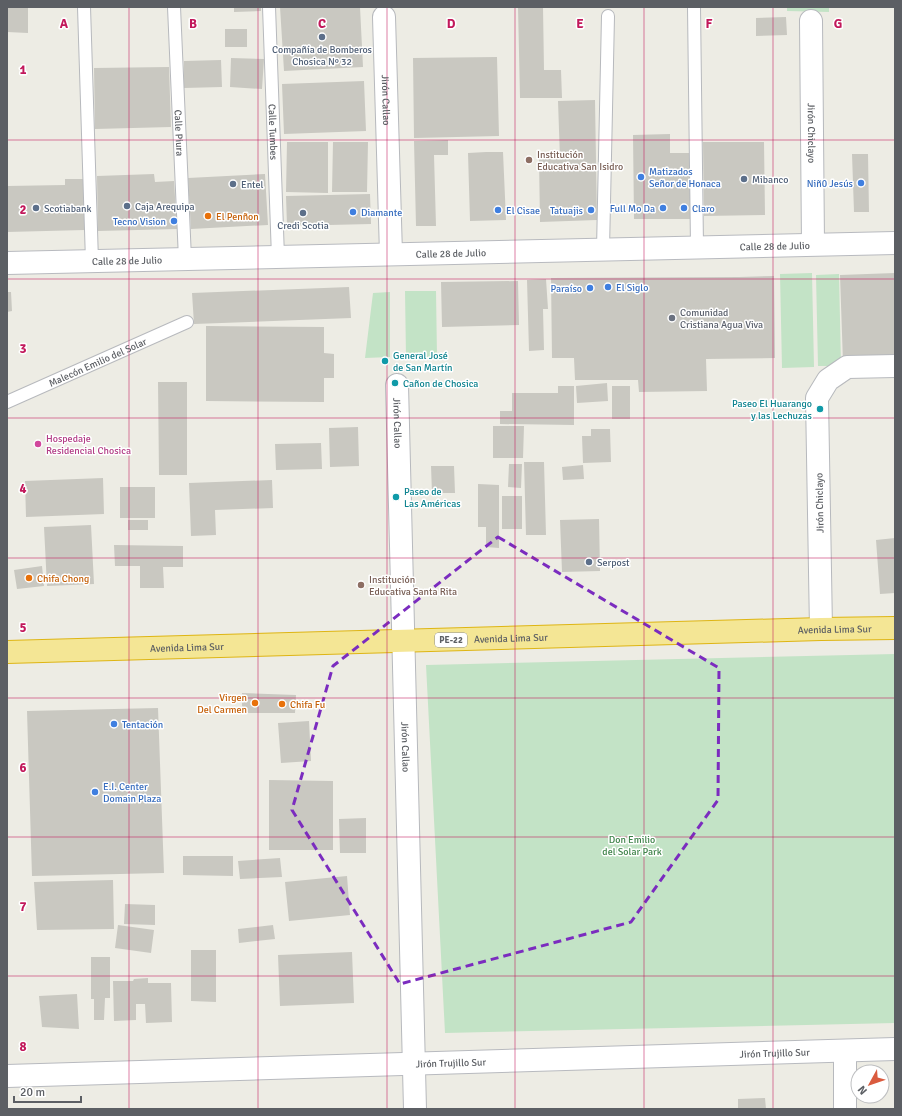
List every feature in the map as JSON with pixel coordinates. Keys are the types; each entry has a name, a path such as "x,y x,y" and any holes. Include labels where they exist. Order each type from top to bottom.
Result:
{"highway":[{"name":"Avenida Lima Sur","path":"7,652 895,628"}],"street":[{"name":"Jirón Callao","path":"384,17 391,254"},
{"name":"Jirón Chiclayo","path":"811,21 813,244"},
{"name":"Calle 28 de Julio","path":"7,263 895,243"},
{"name":"Jirón Chiclayo","path":"821,629 817,398 828,380 847,367 895,366"},
{"name":"Jirón Callao","path":"397,385 415,1109"},
{"name":"Jirón Trujillo Sur","path":"7,1076 895,1049"},
{"path":"845,1051 846,1109"}],"lane":[{"path":"84,7 92,261"},
{"name":"Calle Piura","path":"174,7 185,259"},
{"name":"Calle Tumbes","path":"269,7 278,257"},
{"path":"694,7 697,247"},
{"path":"603,249 608,16"},
{"name":"Malecón Emilio del Solar","path":"7,402 187,322"}],"highlighted area":[{"path":"498,537 719,668 718,800 631,922 400,984 292,810 333,666"}],"green space":[{"path":"787,7 829,7 829,12 787,11"},
{"path":"812,273 814,367 782,368 780,274"},
{"path":"839,274 841,366 818,366 816,275"},
{"path":"405,291 436,291 437,357 406,357"},
{"path":"390,292 390,357 365,358 373,293"},
{"name":"Don Emilio del Solar Park","path":"895,654 895,1023 445,1033 426,665"}],"building":[{"path":"7,7 28,7 28,33 7,32"},
{"path":"234,7 261,7 261,11 234,12"},
{"name":"Compañía de Bomberos Chosica Nº 32","path":"280,7 360,7 363,67 284,71"},
{"path":"518,7 543,7 544,70 561,70 562,98 520,98"},
{"path":"786,17 787,35 756,36 756,18"},
{"path":"225,29 247,29 247,47 225,47"},
{"path":"497,57 499,136 414,138 413,58"},
{"path":"231,58 264,59 262,89 230,87"},
{"path":"221,60 222,87 184,88 184,61"},
{"path":"169,67 171,127 95,129 94,68"},
{"path":"364,81 366,131 284,134 282,84"},
{"path":"595,100 597,220 540,222 539,159 560,159 558,101"},
{"path":"670,134 670,153 690,153 691,219 634,219 633,135"},
{"path":"448,140 448,155 434,155 436,226 416,226 414,141"},
{"path":"287,142 328,142 328,193 286,192"},
{"path":"333,142 368,142 367,192 332,192"},
{"name":"Mibanco","path":"703,142 764,142 765,215 704,216"},
{"path":"503,152 506,220 470,221 468,153"},
{"name":"Niñ0 Jesús","path":"852,154 868,154 869,212 854,212"},
{"name":"Caja Arequipa","path":"154,174 155,182 174,181 177,229 98,231 97,176"},
{"path":"265,174 268,225 191,229 188,178"},
{"name":"Scotiabank","path":"65,179 84,179 85,230 7,232 7,186 65,185"},
{"path":"370,194 371,224 287,226 286,196"},
{"path":"895,273 895,361 843,363 840,275"},
{"path":"774,276 775,358 706,359 707,391 639,392 638,380 575,380 574,358 552,358 551,278"},
{"path":"546,279 548,309 543,309 544,350 529,351 527,280"},
{"path":"518,281 519,325 442,327 441,282"},
{"path":"349,287 351,318 194,324 192,293"},
{"path":"7,292 11,292 12,311 7,312"},
{"path":"206,326 324,327 324,353 334,354 334,378 324,378 324,402 206,401"},
{"path":"158,382 187,382 187,475 159,475"},
{"path":"607,383 608,401 577,403 576,386"},
{"path":"558,386 574,386 574,425 500,424 500,411 512,411 512,393 558,393"},
{"path":"612,386 630,386 630,419 612,419"},
{"path":"493,426 524,426 523,458 493,458"},
{"path":"358,427 359,466 330,467 329,428"},
{"path":"591,429 610,429 611,462 583,463 582,436 591,436"},
{"path":"321,443 322,469 276,470 275,444"},
{"path":"524,462 544,462 546,535 526,535"},
{"path":"509,464 522,464 521,488 508,487"},
{"path":"583,465 584,479 563,480 562,467"},
{"path":"431,466 454,466 455,493 432,493"},
{"path":"103,478 104,514 26,517 25,481"},
{"path":"272,480 273,508 215,510 216,535 191,536 189,483"},
{"path":"478,484 499,485 499,548 486,547 486,527 478,527"},
{"path":"120,487 155,487 155,518 120,518"},
{"path":"502,496 522,496 522,529 502,529"},
{"path":"599,519 600,571 562,572 560,520"},
{"path":"128,520 148,520 148,530 128,530"},
{"path":"91,525 94,584 47,586 44,527"},
{"path":"895,538 895,593 880,594 876,540"},
{"path":"114,545 183,546 183,567 163,567 164,588 140,588 140,566 115,566"},
{"name":"Chifa Chong","path":"42,566 44,586 17,589 14,570"},
{"path":"242,693 296,695 295,713 242,713"},
{"name":"E.I. Center Domain Plaza","path":"158,708 164,873 32,876 27,711"},
{"path":"309,721 311,761 281,763 278,723"},
{"path":"269,780 333,781 333,850 269,850"},
{"path":"366,818 366,853 340,853 339,819"},
{"path":"183,856 233,856 233,876 183,875"},
{"path":"280,858 282,877 240,879 238,861"},
{"path":"347,876 350,915 289,921 285,882"},
{"path":"113,880 114,929 37,930 34,882"},
{"path":"125,904 155,905 155,925 124,924"},
{"path":"118,925 154,930 151,953 115,948"},
{"path":"273,925 275,939 239,943 238,929"},
{"path":"191,950 216,950 216,1002 191,1001"},
{"path":"352,952 354,1003 280,1006 278,955"},
{"path":"91,957 110,957 110,998 105,998 104,1020 94,1020 94,999 91,999"},
{"path":"148,978 148,983 171,983 172,1022 146,1023 145,1004 136,1004 136,1020 114,1021 113,981 133,981 134,979"},
{"path":"77,994 79,1029 42,1027 39,996"},
{"path":"765,1098 766,1109 738,1109 738,1099"}],"place":[{"name":"Compañía de Bomberos Chosica Nº 32","path":"322,37"},
{"name":"Institución Educativa San Isidro","path":"529,160"},
{"name":"Matizados Señor de Honaca","path":"641,177"},
{"name":"Mibanco","path":"744,179"},
{"name":"Niñ0 Jesús","path":"861,183"},
{"name":"Entel","path":"233,184"},
{"name":"Caja Arequipa","path":"127,206"},
{"name":"Scotiabank","path":"36,208"},
{"name":"Full Mo Da","path":"663,208"},
{"name":"Claro","path":"684,208"},
{"name":"El Cisae","path":"498,210"},
{"name":"Tatuajis","path":"591,210"},
{"name":"Diamante","path":"353,212"},
{"name":"Credi Scotia","path":"303,213"},
{"name":"El Penñon","path":"208,216"},
{"name":"Tecno Vision","path":"174,221"},
{"name":"El Siglo","path":"608,287"},
{"name":"Paraíso","path":"590,288"},
{"name":"Comunidad Cristiana Agua Viva","path":"672,318"},
{"name":"General José de San Martín","path":"385,361"},
{"name":"Cañon de Chosica","path":"395,383"},
{"name":"Paseo El Huarango y las Lechuzas","path":"820,409"},
{"name":"Hospedaje Residencial Chosica","path":"38,444"},
{"name":"Paseo de Las Américas","path":"396,497"},
{"name":"Serpost","path":"589,562"},
{"name":"Chifa Chong","path":"29,578"},
{"name":"Institución Educativa Santa Rita","path":"361,585"},
{"name":"Virgen Del Carmen","path":"255,703"},
{"name":"Chifa Fu","path":"282,704"},
{"name":"Tentación","path":"114,724"},
{"name":"E.I. Center Domain Plaza","path":"95,792"}]}
